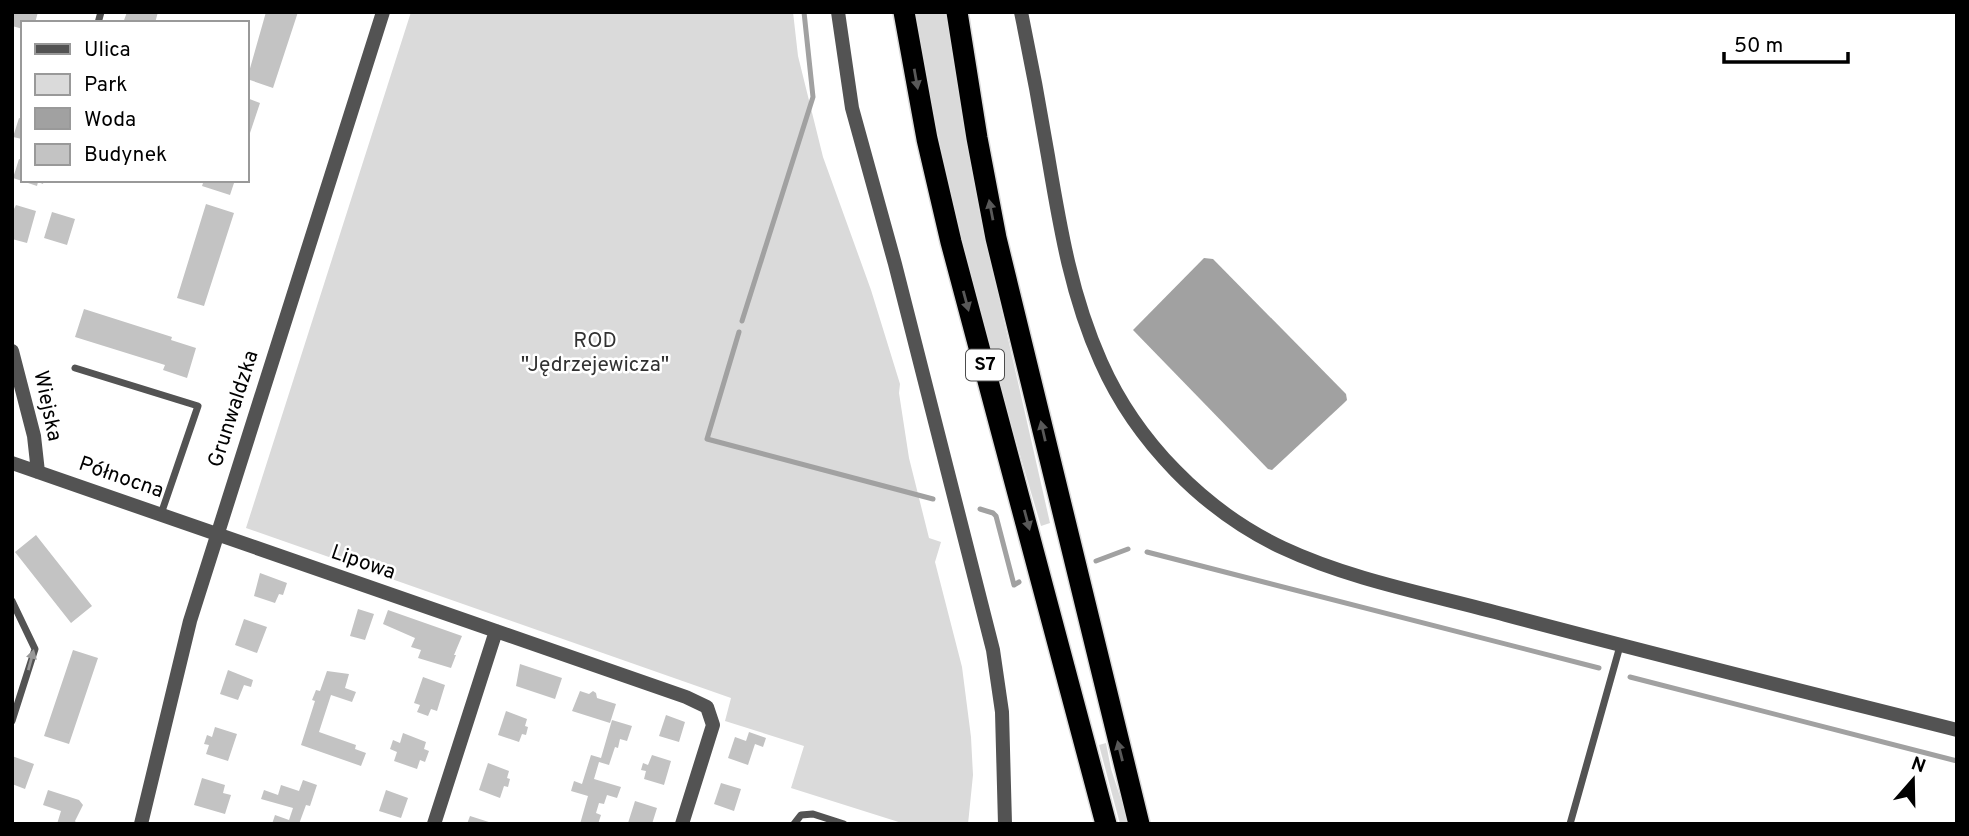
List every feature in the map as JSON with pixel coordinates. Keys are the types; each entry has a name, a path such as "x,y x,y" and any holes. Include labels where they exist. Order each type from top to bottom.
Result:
{"highway":[{"name":"S7","path":"904,12 927,139 954,253 1106,824"},
{"name":"S7","path":"957,12 976,138 996,238 1139,824"}],"street":[{"name":"Grunwaldzka","path":"141,824 190,621 383,12"},
{"path":"838,12 852,108 895,264 993,650 1002,712 1005,824"},
{"path":"1021,12 1068,268 1084,321 1102,364 1125,407 1167,461 1193,489 1233,519 1282,548 1343,571 1620,646 1957,730"},
{"name":"Wiejska","path":"12,351 34,436 38,472"},
{"name":"Północna","path":"12,463 216,534"},
{"name":"Lipowa","path":"216,534 686,697 707,707 713,725 682,824"},
{"path":"435,824 496,631"}],"lane":[{"path":"75,368 198,406 161,514"},
{"path":"12,601 35,649 12,721"},
{"path":"1570,824 1620,646"},
{"path":"794,824 800,815 813,814 844,824"}],"green space":[{"name":"ROD \"Jędrzejewicza\"","path":"411,12 793,12 798,56 823,157 871,290 900,384 909,458 929,538 941,542 935,562 962,667 971,737 973,775 968,824 905,824 791,788 804,746 725,721 731,698 246,528"},
{"path":"915,12 946,12 979,211 1050,523 1041,526 1004,399 954,206"},
{"path":"1106,743 1111,769 1129,824 1120,824 1099,745"}],"water":[{"path":"1204,258 1213,259 1346,394 1347,400 1272,470 1268,469 1133,330"}],"building":[{"path":"12,12 38,12 36,21 21,21 21,28 12,26"},
{"path":"127,12 158,12 156,21 124,21"},
{"path":"266,12 298,12 273,88 248,79"},
{"path":"248,98 260,103 248,139"},
{"path":"19,118 21,118 21,139 13,137"},
{"path":"19,159 21,160 21,181 13,178"},
{"path":"203,182 234,182 230,195 202,186"},
{"path":"206,204 234,213 204,306 177,298"},
{"path":"16,205 36,211 27,243 12,239 12,213"},
{"path":"52,212 75,219 67,245 44,238"},
{"path":"84,309 172,337 171,340 196,348 187,378 163,370 165,365 75,337"},
{"path":"36,535 92,606 71,623 15,552"},
{"path":"260,573 287,583 283,595 279,594 275,603 254,596"},
{"path":"358,609 374,614 365,640 350,636"},
{"path":"388,610 462,636 451,668 418,658 421,650 411,647 415,638 383,624"},
{"path":"244,619 267,627 257,653 235,645"},
{"path":"73,650 98,658 69,744 44,736"},
{"path":"520,664 562,678 555,699 516,686"},
{"path":"228,670 253,680 251,687 244,685 238,700 220,694"},
{"path":"327,671 349,674 345,688 356,692 352,702 331,695 319,732 356,745 355,749 366,753 361,766 301,745 315,701 312,700 316,690 320,691"},
{"path":"423,677 445,685 437,711 431,709 428,716 417,712 420,705 414,703"},
{"path":"580,691 589,694 593,691 597,698 616,704 610,723 572,711"},
{"path":"506,711 527,719 526,735 522,734 519,742 498,735"},
{"path":"666,715 685,722 679,742 659,736"},
{"path":"612,720 632,726 627,741 620,739 618,748 615,747 609,765 599,762 594,779 621,787 617,798 607,795 604,804 599,803 596,813 601,815 598,824 580,824 588,796 571,791 574,781 582,784 591,755 601,758"},
{"path":"215,727 237,734 228,761 206,754 209,745 204,744 207,735 212,737"},
{"path":"749,732 766,738 763,747 755,744 748,765 728,758 735,737 746,741"},
{"path":"403,733 426,742 424,749 429,751 425,762 420,760 417,769 394,761 397,752 390,749 393,740 400,743"},
{"path":"652,755 671,761 664,785 644,779 646,771 641,770 643,763 648,765"},
{"path":"12,756 34,764 25,789 12,784"},
{"path":"488,763 509,771 508,787 504,786 500,798 479,790"},
{"path":"202,778 225,785 223,793 231,795 225,814 194,805"},
{"path":"303,780 317,785 310,806 306,805 299,824 272,824 275,815 289,820 293,808 261,799 264,790 278,795 281,785 299,791"},
{"path":"721,783 741,789 734,811 714,804"},
{"path":"48,790 79,800 83,805 75,821 77,824 57,824 61,811 43,805"},
{"path":"386,790 408,798 401,818 379,811"},
{"path":"635,801 657,808 652,824 628,823"},
{"path":"470,816 492,823 492,824 467,824"}],"waterway":[{"path":"742,321 813,97 804,12"},
{"path":"739,332 707,439 933,499"},
{"path":"980,509 996,516 1014,585 1019,582"},
{"path":"1096,561 1128,549"},
{"path":"1147,552 1599,668"},
{"path":"1630,677 1957,761"}]}
